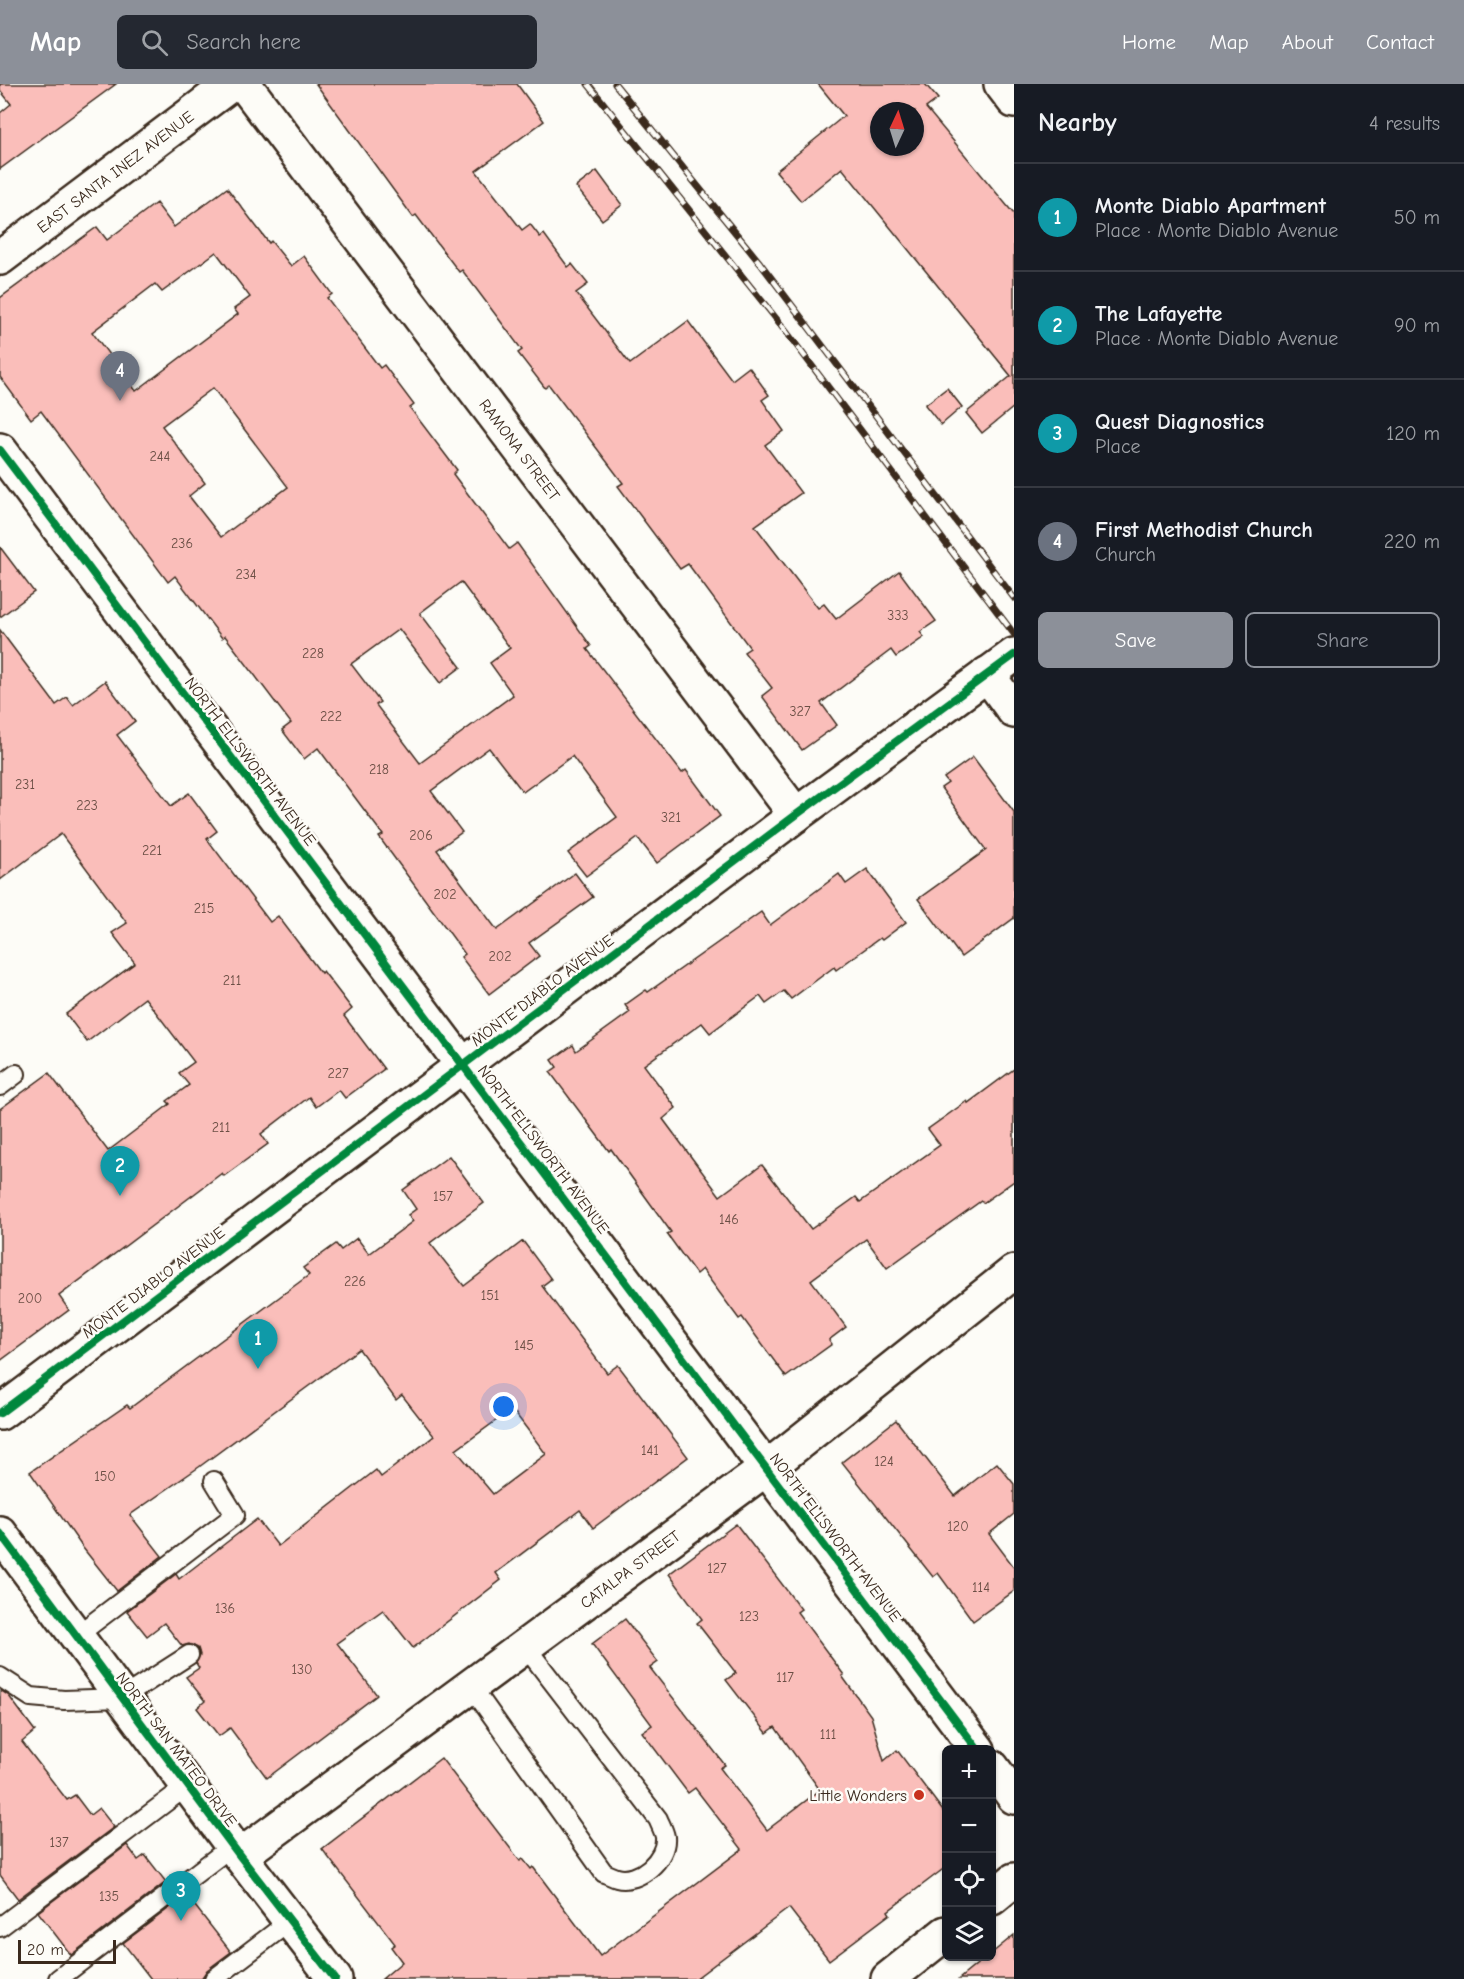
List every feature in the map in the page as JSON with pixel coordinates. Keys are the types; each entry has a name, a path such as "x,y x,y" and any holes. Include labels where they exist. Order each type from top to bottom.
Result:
{"street":[{"name":"EAST SANTA INEZ AVENUE","path":"0,258 231,84"},
{"name":"RAMONA STREET","path":"244,84 796,815"},
{"path":"1001,84 1014,101"},
{"name":"NORTH ELLSWORTH AVENUE","path":"0,450 975,1745"},
{"name":"MONTE DIABLO AVENUE","path":"1,1410 464,1066 796,815 1014,655"},
{"path":"987,674 1014,711"},
{"name":"CATALPA STREET","path":"236,1851 471,1686 767,1468 1014,1272"},
{"name":"NORTH SAN MATEO DRIVE","path":"2,1542 123,1698 290,1921 328,1976"},
{"path":"996,1772 1014,1797"},
{"path":"996,1895 1014,1880"},
{"path":"888,1979 942,1936"}],"lane":[{"path":"0,1086 16,1074"},
{"path":"76,1636 235,1515 214,1481"},
{"path":"471,1686 604,1873 619,1879 636,1876 654,1866 661,1854 665,1838 658,1819 525,1646"},
{"path":"0,1677 31,1697 64,1700 123,1698 189,1654"},
{"path":"0,1927 187,1786"},
{"path":"58,1979 236,1851"},
{"path":"214,1979 290,1921"}],"building":[{"path":"0,84 116,84 0,169 0,113 11,104 0,90"},
{"path":"316,84 517,84 544,121 476,171 522,230 530,224 540,237 544,234 568,267 572,264 588,284 576,293 630,364 688,321 732,380 749,367 769,395 762,400 784,431 765,445 801,493 755,526 818,608 824,604 836,619 899,571 936,621 920,632 924,637 896,657 891,650 821,703 837,725 802,750 762,696 772,688 744,652 750,648 688,564 680,569 618,486 623,483 549,385 545,388 518,353 522,350 462,270 459,272 416,215 413,217"},
{"path":"818,84 925,84 938,99 926,108 1014,214 1014,407 982,433 966,413 1011,376 842,168 801,201 776,171 844,116"},
{"path":"597,171 622,205 602,220 576,187"},
{"path":"227,188 269,243 271,241 291,266 304,256 332,294 327,298 380,368 384,365 414,405 410,408 457,470 453,474 509,549 517,543 591,646 587,649 682,773 686,770 720,816 657,863 638,838 586,876 568,853 617,817 572,756 523,792 489,748 431,791 462,832 437,850 497,930 575,873 593,897 529,943 539,956 489,994 461,957 465,954 379,837 383,835 318,748 304,759 282,730 291,723 225,636 222,638 175,576 168,582 41,411 31,419 0,377 0,298 97,227 107,240 156,203 174,227","holes":["216,252 250,297 234,309 238,314 136,391 92,332 155,284 162,292","213,388 288,487 221,537 189,496 205,483 162,426","461,582 510,648 490,663 513,695 420,763 376,705 380,702 351,664 399,629 440,683 461,667 420,613"]},
{"path":"947,388 962,407 941,425 925,405"},
{"path":"0,547 34,592 0,617"},
{"path":"0,630 56,705 67,697 73,705 105,681 135,721 117,735 171,806 189,793 217,831 207,839 270,922 278,916 321,973 323,971 352,1009 344,1016 384,1069 345,1098 339,1090 316,1107 309,1097 261,1134 268,1144 224,1176 222,1173 59,1296 69,1310 0,1361 0,1109 49,1073 108,1151 170,1104 167,1101 189,1085 179,1073 194,1062 145,998 87,1042 66,1014 135,963 112,933 127,923 61,834 0,880"},
{"path":"973,757 1014,812 1014,918 961,957 918,899 986,850 941,788 948,783 944,778"},
{"path":"867,869 906,922 836,970 834,967 791,999 784,991 766,1004 760,996 710,1033 702,1023 644,1065 676,1108 663,1119 720,1196 762,1165 811,1229 856,1197 860,1202 940,1145 928,1129 1014,1069 1014,1181 983,1203 981,1201 887,1268 866,1239 811,1280 846,1327 829,1340 832,1344 786,1377 742,1317 739,1319 702,1269 696,1274 667,1234 671,1232 611,1149 609,1151 550,1072 557,1067 552,1060 573,1045 576,1051 630,1012 625,1005 646,990 648,992 761,912 770,925 839,874 846,884"},
{"path":"449,1156 484,1203 430,1243 464,1286 523,1241 551,1279 542,1286 607,1373 618,1365 688,1457 593,1528 580,1510 496,1573 501,1580 413,1648 383,1610 337,1643 377,1695 267,1778 230,1728 219,1736 197,1708 205,1701 186,1677 199,1668 196,1663 200,1655 198,1648 189,1644 182,1646 164,1623 147,1636 127,1611 176,1574 179,1579 257,1519 278,1546 376,1470 381,1477 434,1436 402,1395 396,1400 359,1349 130,1515 162,1556 117,1591 83,1548 30,1472 127,1405 130,1408 309,1275 303,1268 336,1244 341,1250 357,1238 369,1254 413,1221 408,1215 416,1209 403,1190","holes":["512,1409 546,1454 493,1494 456,1450"]},
{"path":"896,1420 955,1496 997,1463 1014,1484 1014,1514 989,1534 1014,1567 1014,1591 973,1621 938,1573 933,1577 842,1462"},
{"path":"736,1524 801,1609 797,1612 871,1716 884,1761 897,1750 942,1810 942,1870 888,1911 890,1914 829,1960 789,1908 695,1979 382,1979 402,1962 391,1947 395,1944 322,1849 441,1758 520,1861 523,1859 531,1869 533,1867 600,1956 742,1849 695,1788 688,1793 642,1732 652,1725 592,1644 625,1619 658,1662 650,1668 725,1765 720,1768 767,1830 820,1790 775,1727 767,1733 726,1680 736,1673 697,1623 702,1619 669,1574"},
{"path":"0,1690 9,1696 35,1731 22,1742 67,1800 75,1795 90,1815 99,1808 114,1827 18,1899 0,1875"},
{"path":"127,1845 138,1860 145,1855 166,1882 71,1955 38,1912"},
{"path":"188,1897 231,1952 207,1970 201,1979 151,1979 123,1943 180,1900 181,1902"},
{"path":"1014,1935 1014,1979 959,1979 981,1961 996,1961 996,1950"}],"railway":[{"path":"588,84 782,326 1014,634"},
{"path":"615,84 760,263 1014,598"}],"cycle path":[{"path":"0,450 974,1745"},
{"path":"0,1413 796,815 1014,655"},
{"path":"0,1533 240,1856 335,1979"}],"place":[{"name":"First Methodist Church","path":"120,401"},
{"name":"The Lafayette","path":"120,1196"},
{"name":"Monte Diablo Apartment","path":"258,1369"},
{"name":"Little Wonders","path":"919,1795"},
{"name":"Quest Diagnostics","path":"181,1921"}]}
